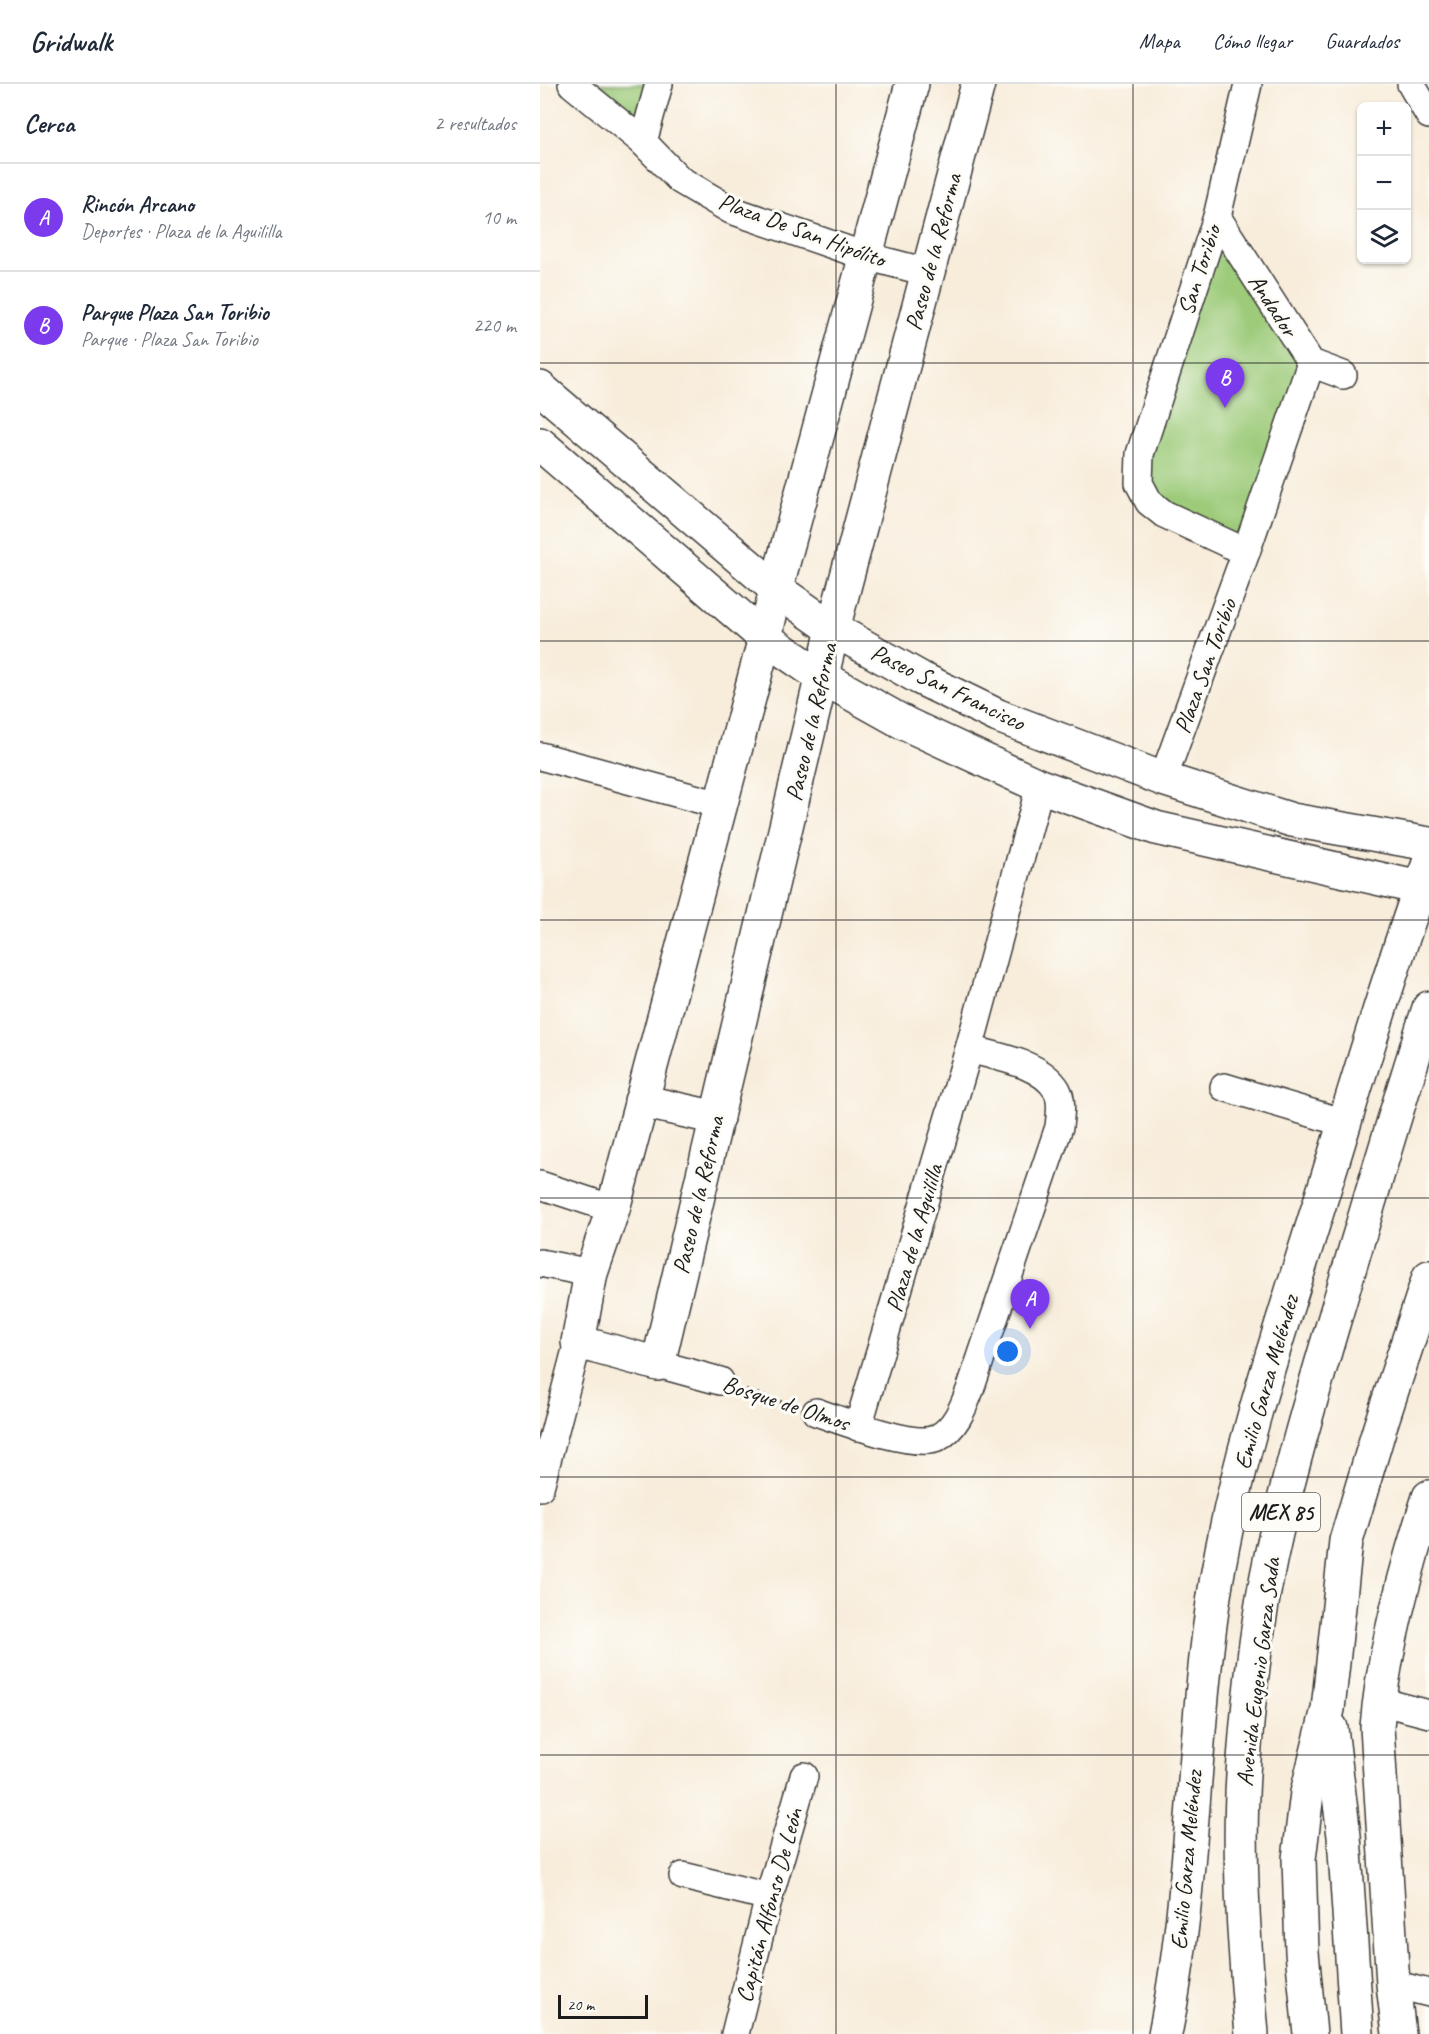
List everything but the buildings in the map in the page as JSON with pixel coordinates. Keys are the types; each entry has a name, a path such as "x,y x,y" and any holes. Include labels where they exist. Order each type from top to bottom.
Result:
{"main road":[{"path":"578,1342 591,1273 613,1209 912,84"},
{"name":"Paseo de la Reforma","path":"658,1364 833,629 978,84"},
{"name":"Paseo San Francisco","path":"540,388 776,589 833,629 920,678 998,716 1163,779 1292,820 1429,844"},
{"name":"Paseo San Francisco","path":"540,444 765,638 822,677 906,724 1040,786 1156,828 1424,876"},
{"name":"Emilio Garza Meléndez","path":"1165,2034 1180,1933 1202,1694 1216,1583 1241,1461 1424,876"},
{"name":"Avenida Eugenio Garza Sada","path":"1252,2034 1245,1958 1241,1873 1244,1762 1256,1646 1271,1558 1291,1470 1399,1102 1429,1008"},
{"path":"641,1101 717,1118"},
{"name":"MEX 85","path":"1310,2034 1302,1952 1299,1859 1307,1793 1328,1709 1346,1541 1380,1427 1426,1292"},
{"name":"Bosque de Olmos","path":"578,1342 658,1364"},
{"path":"1399,2034 1393,1984 1377,1727 1379,1701 1406,1574 1429,1497"},
{"path":"1328,1709 1344,1836 1357,2034"}],"street":[{"name":"Plaza De San Hipólito","path":"572,84 643,142 681,180 731,210 865,256 927,272"},
{"path":"643,142 659,84"},
{"name":"San Toribio","path":"1246,552 1164,514 1149,502 1139,483 1140,454 1217,217 1248,84"},
{"path":"1411,84 1429,115"},
{"name":"Andador","path":"1217,217 1311,363 1343,375"},
{"name":"Plaza San Toribio","path":"1163,779 1246,552 1311,363"},
{"path":"540,756 720,805"},
{"name":"Plaza de la Aguililla","path":"858,1426 969,1049 1040,786"},
{"name":"Bosque de Olmos","path":"816,1412 858,1426 919,1441 934,1440 947,1432 957,1418 970,1390 1059,1127 1061,1110 1057,1091 1041,1073 1020,1063 969,1049"},
{"path":"1224,1087 1345,1123"},
{"path":"540,1185 613,1209"},
{"path":"540,1263 591,1273"},
{"path":"540,1487 578,1342"},
{"name":"Bosque de Olmos","path":"658,1364 720,1381"},
{"path":"1379,1701 1429,1714"},
{"name":"Capitán Alfonso De León","path":"735,2034 769,1897 804,1776"},
{"path":"683,1876 769,1897"},
{"path":"1393,1984 1429,1993"}],"path":[{"name":"Bosque de Olmos","path":"720,1381 816,1412"}],"green space":[{"path":"575,84 659,84 643,142"},
{"path":"1217,217 1311,363 1246,552 1164,514 1140,454"}],"place":[{"name":"Parque Plaza San Toribio","path":"1225,408"},
{"name":"Rincón Arcano","path":"1030,1329"}]}
